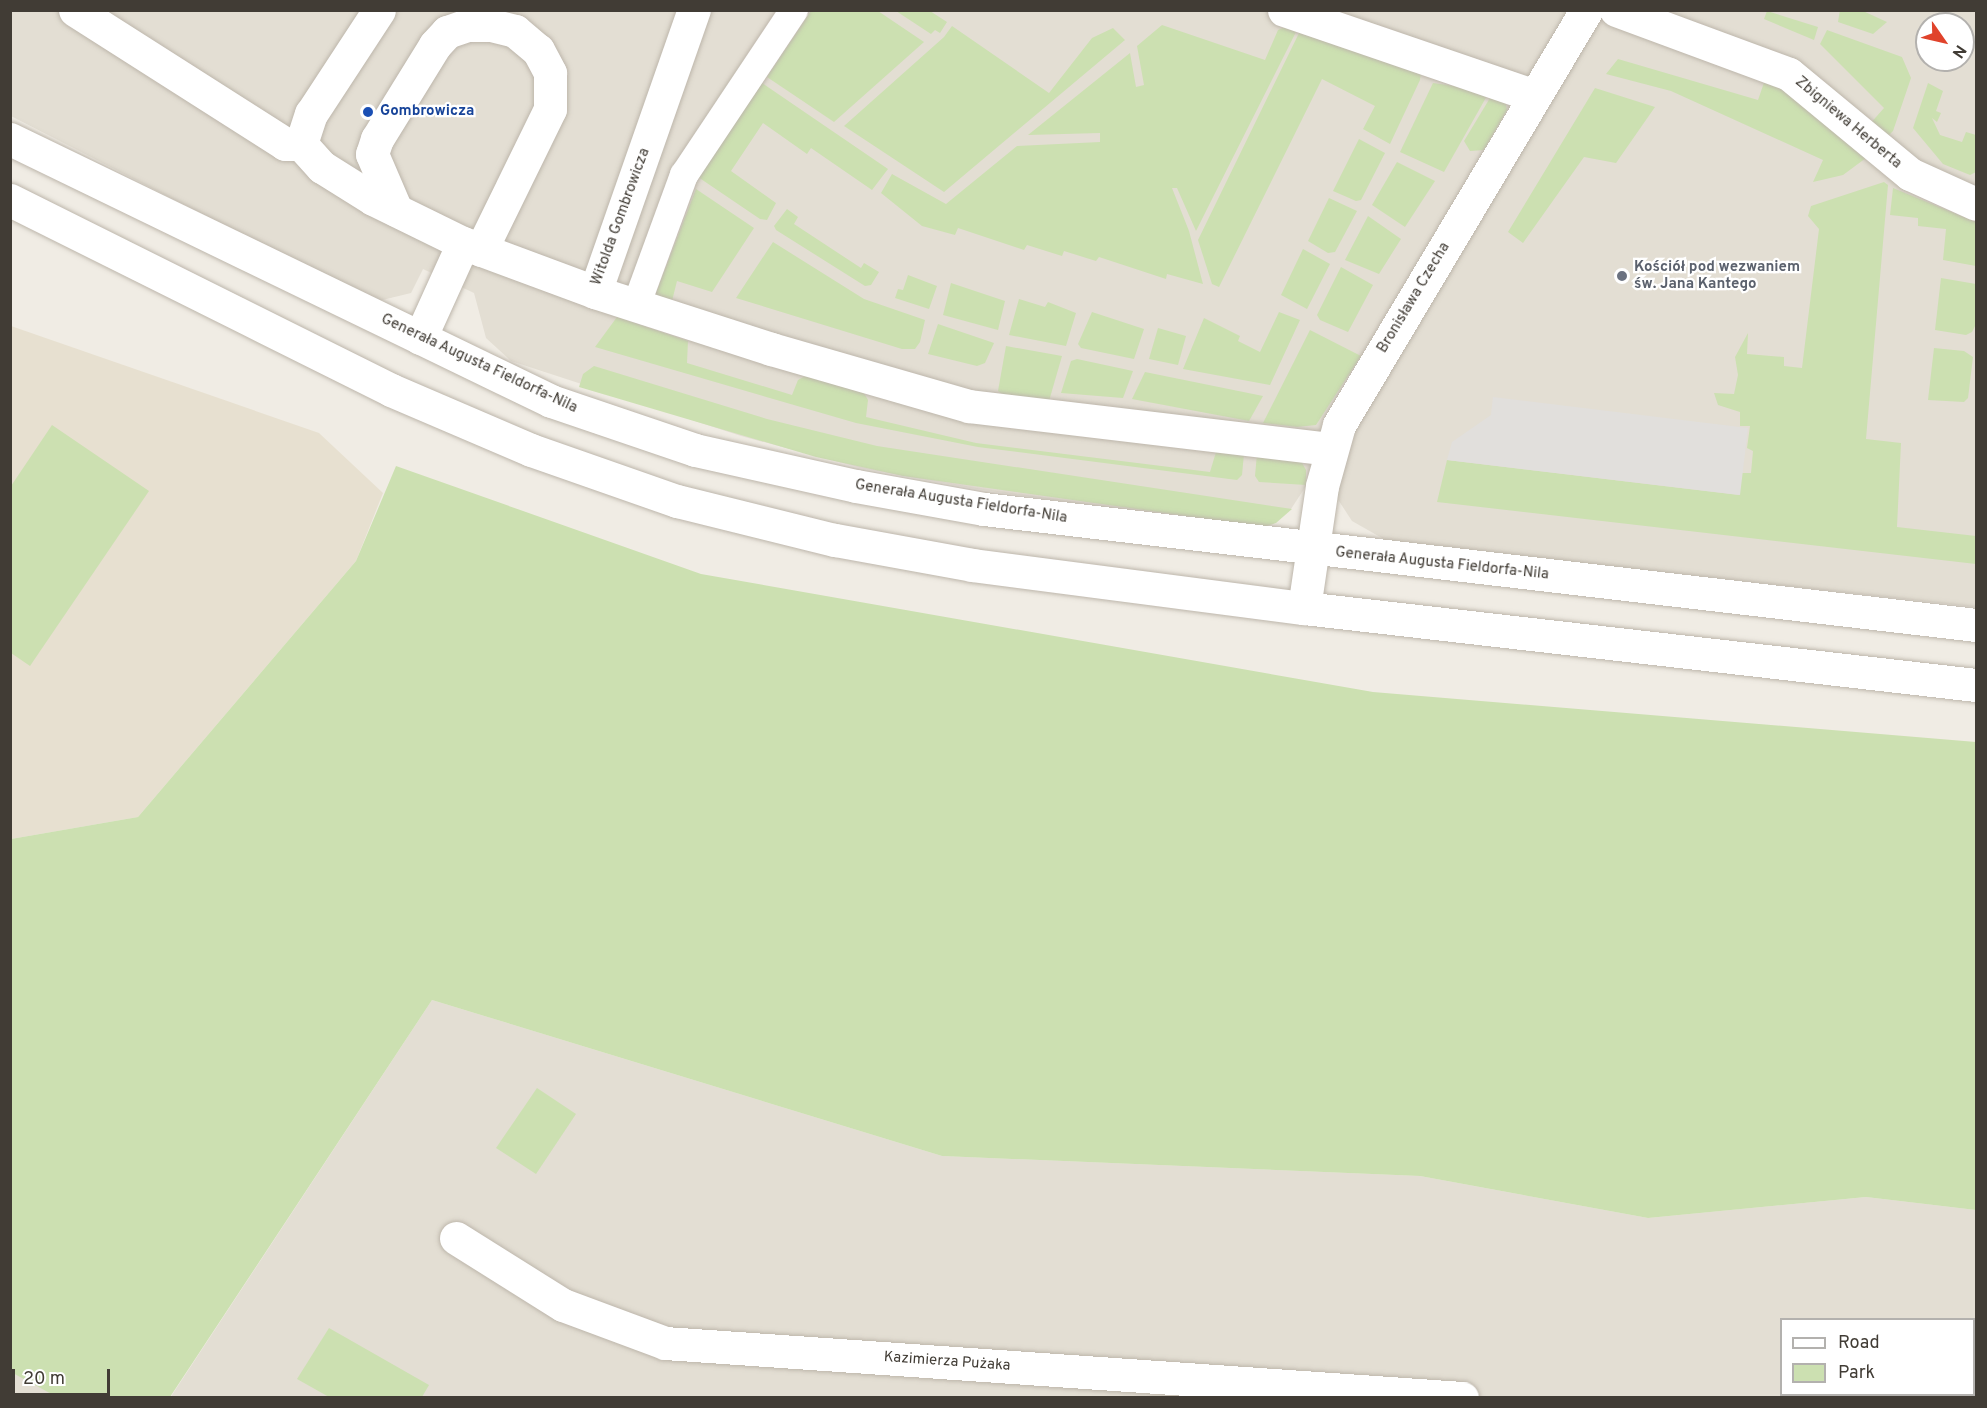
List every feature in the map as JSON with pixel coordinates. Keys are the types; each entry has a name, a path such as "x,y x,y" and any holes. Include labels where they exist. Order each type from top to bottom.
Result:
{"street":[{"path":"75,10 285,144 301,144 311,114 379,10"},
{"name":"Witolda Gombrowicza","path":"301,144 322,167 396,210 472,246 595,292 694,10"},
{"path":"636,306 684,175 794,10"},
{"path":"1284,10 1535,96"},
{"name":"Bronisława Czecha","path":"1304,608 1311,550 1329,448 1339,425 1586,10"},
{"name":"Zbigniewa Herberta","path":"1616,10 1789,74 1910,174 1977,204"},
{"path":"396,210 372,154 377,139 435,45 447,32 467,25 515,31 538,50 550,73 550,109 420,338"},
{"name":"Generała Augusta Fieldorfa-Nila","path":"10,139 552,401 695,450 984,509 1311,550 1977,625"},
{"path":"10,200 391,390 531,450 677,501 835,540 972,565 1304,608 1977,685"},
{"path":"595,292 969,406 1329,448"},
{"name":"Kazimierza Pużaka","path":"456,1238 563,1305 665,1343 1462,1398"}],"shaded area":[{"path":"10,11 1976,11 1976,607 1389,542 1352,521 1337,498 1308,483 1291,509 1248,528 977,489 861,468 741,436 511,361 486,338 474,293 423,269 411,293 374,302 11,116"},
{"path":"11,326 319,433 383,493 356,561 138,817 11,839"},
{"path":"1493,397 1748,428 1740,495 1447,460 1452,442 1491,415"},
{"path":"432,1000 942,1156 1420,1176 1648,1218 1866,1197 1976,1210 1976,1397 170,1398"},
{"path":"11,1372 21,1375 57,1397 11,1398"}],"green space":[{"path":"1840,10 1863,11 1887,22 1873,34 1838,22"},
{"path":"811,11 878,11 924,42 834,122 767,77"},
{"path":"896,11 930,11 947,22 940,33 935,30 931,34"},
{"path":"1767,11 1818,27 1814,40 1764,19"},
{"path":"1162,25 1265,60 1278,30 1285,27 1297,30 1196,231 1177,188 1172,188 1189,231 1203,284 1167,274 1166,279 1099,257 1096,261 1064,251 1062,256 1027,245 1024,250 958,228 955,235 922,226 881,193 892,174 946,204 1017,146 1100,142 1100,133 1028,135 1130,53 1136,87 1144,85 1137,46"},
{"path":"952,26 1049,93 1092,38 1113,28 1125,40 944,192 844,126 944,37"},
{"path":"1827,30 1902,57 1911,78 1893,131 1887,137 1869,125 1884,108 1820,44"},
{"path":"1299,33 1421,73 1420,80 1390,144 1363,129 1375,106 1322,79 1219,287 1212,284 1198,240"},
{"path":"1618,59 1758,100 1766,77 1788,87 1866,158 1843,175 1813,182 1823,160 1671,91 1606,74"},
{"path":"762,83 888,169 872,190 811,148 807,154 763,123 731,171 776,203 767,220 760,219 698,177"},
{"path":"1433,83 1484,90 1488,94 1444,172 1400,152"},
{"path":"1928,83 1943,91 1936,111 1941,113 1937,122 1932,118 1940,135 1962,142 1966,132 1976,135 1976,172 1970,175 1943,164 1913,128"},
{"path":"1595,88 1655,107 1616,163 1584,157 1523,243 1508,232"},
{"path":"1493,93 1505,100 1507,110 1484,150 1470,151 1464,141"},
{"path":"1359,139 1385,153 1361,200 1356,201 1333,191"},
{"path":"1397,162 1435,181 1405,227 1372,205"},
{"path":"1884,182 1888,185 1866,439 1901,443 1897,527 1976,536 1976,564 1437,502 1447,460 1739,495 1742,473 1751,473 1753,451 1747,448 1750,426 1740,426 1740,412 1718,405 1714,393 1734,394 1738,375 1735,357 1748,333 1747,354 1784,357 1784,366 1802,368 1819,229 1808,216 1811,206"},
{"path":"1893,188 1976,222 1976,266 1943,260 1946,229 1918,226 1918,218 1890,215"},
{"path":"696,189 754,228 712,292 677,281 672,301 654,298"},
{"path":"1329,198 1357,211 1335,252 1328,253 1308,241"},
{"path":"787,209 798,217 794,224 861,268 864,263 879,272 871,285 865,286 776,230 774,226"},
{"path":"1368,216 1401,239 1379,274 1345,260"},
{"path":"773,242 864,299 925,320 920,342 915,349 902,349 736,298"},
{"path":"1303,249 1330,264 1307,309 1281,295"},
{"path":"1341,267 1373,285 1348,332 1320,320 1317,315"},
{"path":"908,275 937,286 929,309 895,298 898,289 903,290"},
{"path":"1941,278 1976,284 1976,324 1972,332 1966,335 1935,330"},
{"path":"951,283 1005,301 998,330 943,315"},
{"path":"1019,299 1045,307 1048,302 1076,313 1066,346 1009,335"},
{"path":"1092,312 1144,329 1134,359 1081,348 1078,344"},
{"path":"1279,312 1300,320 1270,385 1183,369 1204,318 1240,336 1238,341 1260,352"},
{"path":"617,317 688,341 687,363 792,395 798,380 807,375 864,393 868,400 866,417 976,443 1210,472 1216,452 1244,454 1242,475 1237,480 978,447 856,423 595,347"},
{"path":"938,324 994,343 985,363 977,366 928,354"},
{"path":"1158,328 1186,336 1178,365 1149,359"},
{"path":"1310,330 1361,356 1316,425 1297,427 1263,423"},
{"path":"1006,346 1062,356 1049,401 1003,395 998,391"},
{"path":"1934,348 1964,351 1973,357 1968,398 1964,402 1928,400"},
{"path":"1077,359 1133,371 1123,398 1061,393 1071,361"},
{"path":"594,366 767,419 877,446 1292,509 1276,523 1264,527 903,476 816,457 579,387 583,374"},
{"path":"1145,372 1263,396 1249,421 1132,399"},
{"path":"52,425 149,491 30,666 11,653 11,486"},
{"path":"1257,454 1301,461 1306,470 1306,485 1259,482 1255,476"},
{"path":"396,466 701,574 1373,692 1976,742 1976,1210 1866,1197 1648,1218 1420,1176 942,1156 432,1000 170,1397 57,1397 11,1372 11,839 138,817 356,561"},
{"path":"537,1088 576,1114 536,1174 496,1148"},
{"path":"329,1328 429,1385 422,1397 329,1397 297,1379"}],"place":[{"name":"Gombrowicza","path":"368,112"},
{"name":"Kościół pod wezwaniem św. Jana Kantego","path":"1622,276"}]}
